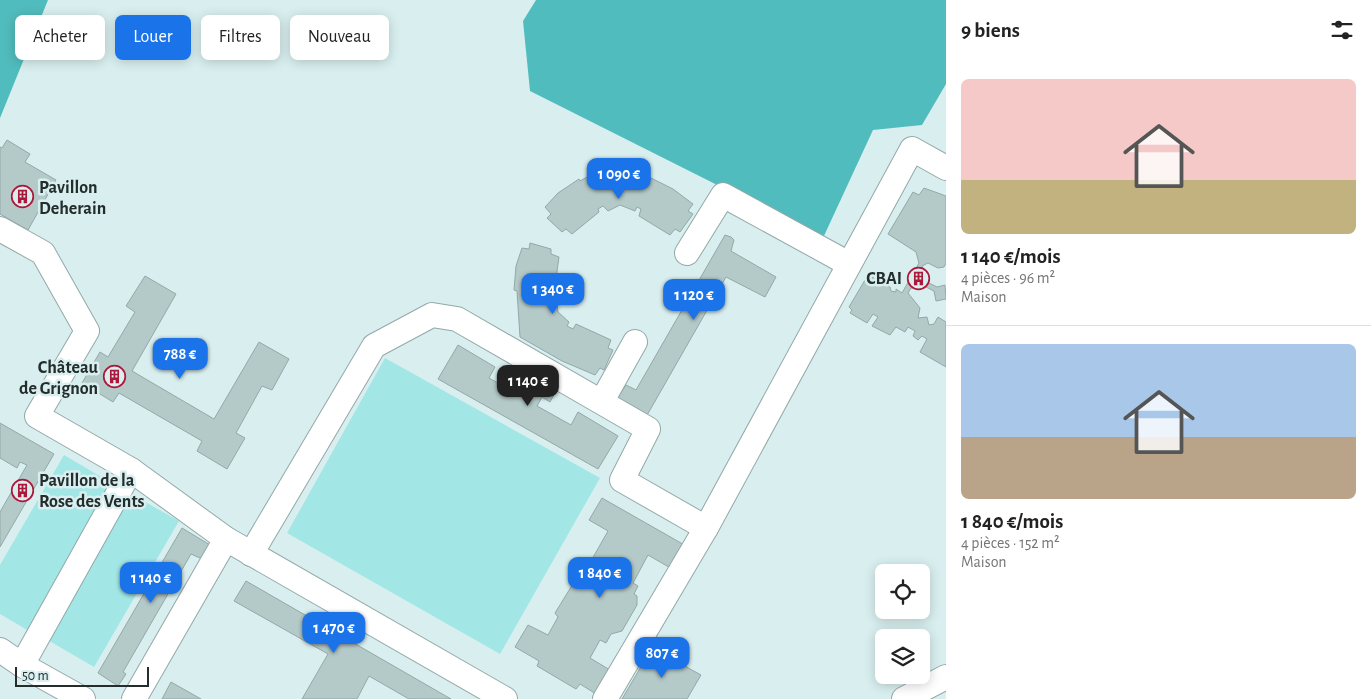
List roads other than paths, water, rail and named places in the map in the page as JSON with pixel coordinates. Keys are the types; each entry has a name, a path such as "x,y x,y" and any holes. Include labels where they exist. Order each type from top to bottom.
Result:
{"lane":[{"path":"605,699 706,528 912,149 946,168"},
{"path":"687,253 722,195 849,264"},
{"path":"0,229 43,253 87,331 37,416 132,470 226,539 505,699"},
{"path":"251,554 374,346 432,315 457,319 648,429 622,480 706,528"},
{"path":"602,401 635,342"},
{"path":"22,665 132,470"},
{"path":"134,699 226,539"},
{"path":"0,650 22,665 83,699"},
{"path":"904,699 946,677"}],"place":[{"name":"Pavillon Deherain","path":"23,197"},
{"name":"CBAI","path":"918,278"},
{"name":"Château de Grignon","path":"114,377"},
{"name":"Pavillon de la Rose des Vents","path":"23,490"}]}
